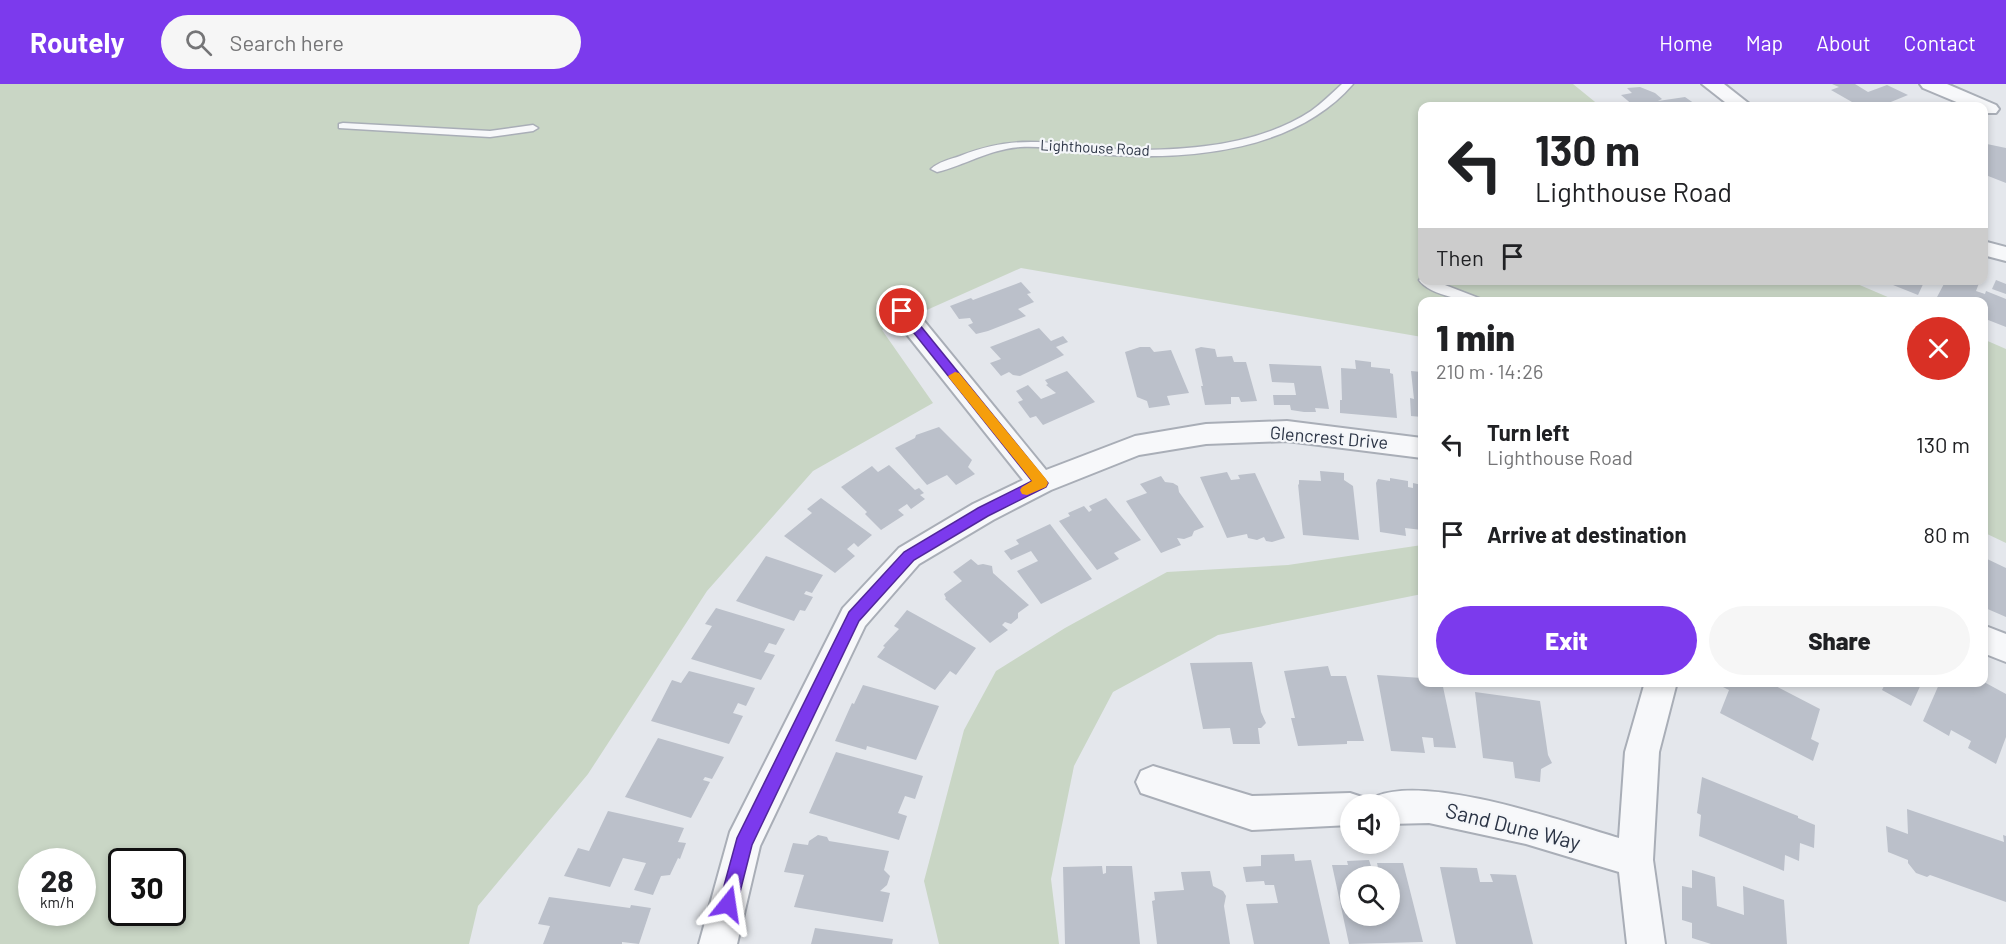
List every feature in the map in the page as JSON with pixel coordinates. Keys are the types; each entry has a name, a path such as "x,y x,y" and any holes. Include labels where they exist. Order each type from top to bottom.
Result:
{"street":[{"path":"1712,84 1737,102"},
{"path":"1930,84 1972,102"},
{"path":"1988,249 2006,254"},
{"path":"902,311 1041,483"},
{"name":"Glencrest Drive","path":"718,944 743,844 854,617 909,556 983,512 1041,483 1135,446 1206,434 1287,431 1418,447"},
{"path":"1988,640 2006,649"},
{"path":"1646,944 1635,860 1642,752 1660,687"},
{"path":"1153,782 1252,813 1340,809"},
{"name":"Sand Dune Way","path":"1400,808 1429,807 1526,827 1635,860"}],"lane":[{"name":"Lighthouse Road","path":"937,169 975,153 1019,144 1113,152 1149,152 1206,148 1263,138 1313,114 1348,84"},
{"path":"343,126 490,134 532,128"},
{"path":"1431,285 1468,297"}],"green space":[{"path":"0,84 1573,84 1595,102 1418,102 1418,285 1860,285 1888,297 1418,297 1418,336 1021,268 882,330 933,403 813,471 707,591 588,774 478,906 469,944 0,944"},
{"path":"1988,341 2006,349 2006,543 1988,534"},
{"path":"1418,546 1418,595 1218,635 1113,692 1074,766 1051,879 1059,944 939,944 924,881 964,730 996,671 1065,628 1167,572 1288,565"}],"building":[{"path":"1832,84 1855,84 1868,92 1887,85 1908,95 1891,102 1852,102 1831,90 1839,87"},
{"path":"1640,87 1655,93 1662,99 1658,101 1685,97 1692,102 1629,102 1621,95 1632,93 1627,88"},
{"path":"1988,144 2006,148 2006,183 1988,176"},
{"path":"1996,280 2006,284 2006,294 1992,289"},
{"path":"1021,282 1031,293 1027,294 1034,302 1018,309 1026,316 988,331 976,334 968,325 973,323 970,318 959,319 950,306 971,298 973,300"},
{"path":"1893,285 1923,285 1918,295"},
{"path":"1943,285 1978,285 1976,291 1985,294 1986,291 2006,299 2006,327 1988,320 1988,297 1937,297"},
{"path":"1039,328 1051,341 1063,336 1068,342 1056,347 1064,355 1020,376 1009,372 1001,376 990,363 1001,359 990,347"},
{"path":"1140,347 1150,347 1154,352 1171,350 1189,393 1167,396 1170,405 1149,408 1147,401 1137,397 1125,352"},
{"path":"1201,347 1215,349 1217,357 1232,356 1234,362 1246,362 1257,401 1241,402 1239,397 1231,397 1231,404 1205,405 1195,349"},
{"path":"1355,360 1371,362 1371,367 1390,369 1390,373 1393,374 1397,418 1340,413 1341,368 1356,369"},
{"path":"1269,364 1321,366 1329,409 1315,408 1316,412 1304,412 1291,410 1290,405 1274,405 1273,395 1296,395 1294,383 1272,382"},
{"path":"1067,371 1095,402 1043,425 1036,416 1030,418 1018,402 1023,400 1016,391 1028,385 1041,399 1056,393 1046,385 1048,384 1045,380"},
{"path":"1411,371 1418,372 1418,417 1411,416 1410,398 1414,399"},
{"path":"939,427 972,460 968,467 975,474 956,485 947,475 927,485 895,448 915,438 916,435"},
{"path":"889,465 915,490 919,488 924,493 920,495 925,499 911,509 907,504 898,510 904,515 881,530 865,514 867,512 841,487 872,466 878,472"},
{"path":"1320,471 1344,473 1344,480 1353,486 1359,540 1303,535 1299,480 1321,481"},
{"path":"1227,472 1231,480 1240,479 1238,475 1255,473 1285,538 1272,542 1266,541 1264,537 1257,540 1248,538 1247,534 1227,538 1200,477"},
{"path":"1161,476 1165,482 1178,486 1179,492 1204,527 1194,531 1192,536 1184,539 1177,538 1181,545 1161,553 1126,501 1147,493 1140,484"},
{"path":"1390,478 1408,481 1408,487 1413,488 1413,483 1418,484 1418,530 1405,528 1406,536 1380,532 1376,483 1378,479 1390,481"},
{"path":"821,498 872,535 858,547 854,543 847,549 855,556 835,573 784,536 812,513 807,509"},
{"path":"1106,498 1141,540 1114,553 1119,559 1097,570 1059,521 1070,516 1068,513 1084,506 1089,512 1092,510 1089,506"},
{"path":"1050,524 1092,579 1041,604 1017,571 1038,561 1031,551 1011,560 1004,551 1019,544 1016,540"},
{"path":"766,556 823,575 812,593 806,591 804,594 813,597 805,611 800,610 794,621 736,601"},
{"path":"971,559 978,565 992,566 993,573 1029,605 1018,613 1018,618 1011,624 1005,622 1002,625 1008,630 990,643 945,599 944,594 962,581 953,572"},
{"path":"1988,559 2006,568 2006,617 1988,609"},
{"path":"716,608 785,629 776,645 769,643 764,652 775,655 761,680 691,659 712,626 705,624"},
{"path":"907,610 976,648 956,675 950,671 935,690 877,657 885,647 883,646 899,629 894,626"},
{"path":"1252,662 1261,712 1266,723 1258,728 1260,744 1233,744 1230,728 1203,729 1190,663"},
{"path":"1328,666 1331,676 1346,676 1364,741 1298,746 1291,718 1295,718 1284,671"},
{"path":"689,671 755,688 746,706 738,703 733,713 743,716 729,744 651,721 672,680 681,683"},
{"path":"1377,675 1418,678 1418,687 1443,687 1456,748 1434,747 1433,738 1422,737 1425,753 1391,751"},
{"path":"1988,684 2006,694 2006,737 1996,764 1968,748 1971,741 1951,730 1949,736 1923,721 1938,687 1988,687"},
{"path":"863,685 939,706 916,760 867,746 866,750 835,741"},
{"path":"1723,687 1778,687 1820,709 1811,739 1819,743 1813,761 1720,713 1729,690"},
{"path":"1884,687 1920,687 1911,706 1882,690"},
{"path":"1475,692 1540,701 1548,755 1552,763 1541,769 1540,782 1515,778 1513,762 1483,758"},
{"path":"658,738 724,757 712,779 705,777 703,780 710,782 691,818 625,797"},
{"path":"836,752 923,776 915,799 905,796 898,813 907,816 899,840 809,813"},
{"path":"1702,777 1815,825 1814,848 1800,843 1799,861 1785,855 1784,871 1699,836 1701,815 1697,813"},
{"path":"1907,809 2004,842 2003,835 2006,836 2006,902 1930,875 1927,877 1916,873 1908,860 1888,852 1886,826 1908,834"},
{"path":"608,811 684,828 678,842 686,843 680,859 678,858 670,875 661,876 653,895 634,890 646,863 623,858 610,887 564,876 578,848 589,851"},
{"path":"818,835 827,837 829,841 889,851 884,870 890,876 887,885 880,891 890,893 883,922 794,907 804,875 784,872 793,843 808,845 809,841"},
{"path":"1294,854 1295,861 1311,860 1330,944 1254,944 1246,904 1278,903 1274,885 1265,885 1264,881 1246,882 1243,867 1261,866 1261,855"},
{"path":"1369,860 1371,866 1340,866 1340,902 1332,865 1348,865 1347,861"},
{"path":"1377,863 1403,863 1423,942 1349,944 1345,926 1400,926 1400,866 1378,866"},
{"path":"1102,866 1103,874 1106,873 1106,866 1132,866 1140,944 1065,944 1063,867"},
{"path":"1440,867 1477,868 1480,882 1493,882 1490,874 1516,875 1533,944 1456,944"},
{"path":"1692,870 1715,877 1717,906 1744,915 1743,886 1784,900 1787,944 1711,944 1692,938 1692,923 1682,920 1682,886 1692,888"},
{"path":"1210,871 1213,886 1223,891 1226,896 1224,906 1230,944 1157,944 1152,901 1155,900 1154,892 1184,890 1181,872"},
{"path":"549,897 630,908 631,905 651,908 639,944 622,942 622,944 543,944 550,926 538,924"},
{"path":"815,928 893,939 892,944 811,944"}],"slow traffic":[{"path":"955,376 1041,483 1027,490"}],"route":[{"path":"728,904 743,844 854,617 909,556 983,512 1041,483 902,311"}]}
